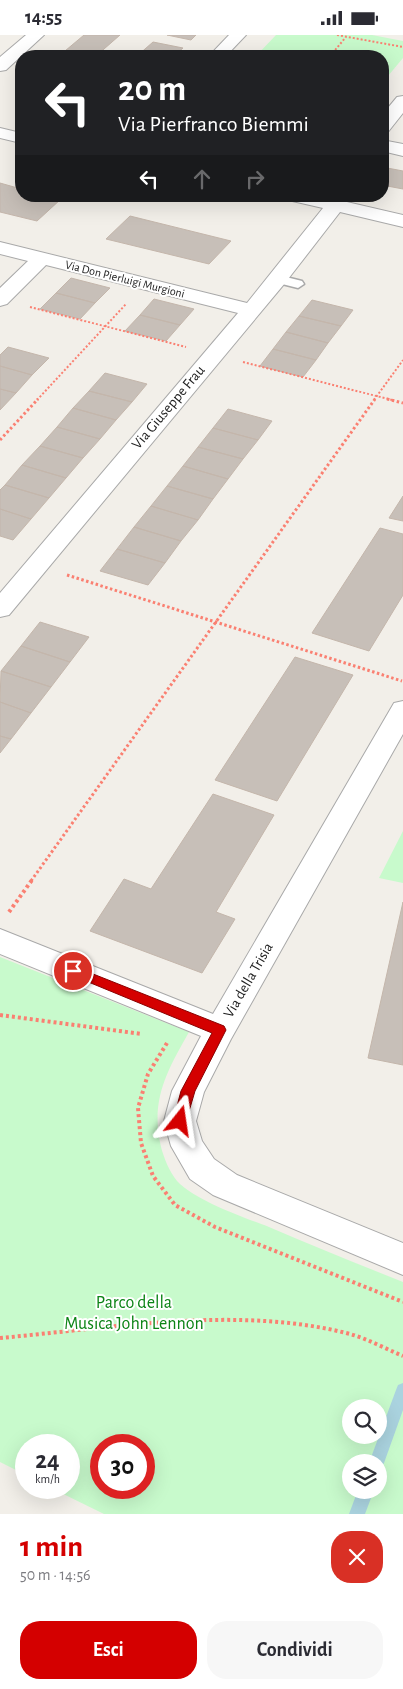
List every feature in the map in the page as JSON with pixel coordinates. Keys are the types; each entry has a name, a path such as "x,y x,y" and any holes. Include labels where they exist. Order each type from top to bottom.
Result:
{"street":[{"path":"18,50 36,35"},
{"path":"224,50 238,35"},
{"path":"1,65 15,53"},
{"path":"1,65 15,67"},
{"path":"389,118 403,101"},
{"path":"0,133 15,137"},
{"path":"389,147 403,150"},
{"path":"322,202 403,221"},
{"name":"Via Giuseppe Frau","path":"0,609 251,310 288,281 335,205"},
{"name":"Via Don Pierluigi Murgioni","path":"0,248 251,310"},
{"path":"0,300 42,258"},
{"name":"Via della Trisia","path":"403,710 220,1030 188,1091 180,1121 187,1146 202,1169 225,1185 403,1259"},
{"path":"3,929 220,1030"}],"path":[{"path":"337,35 403,47"},
{"path":"335,50 346,37"},
{"path":"0,440 145,284"},
{"path":"3,929 216,622 403,360"},
{"path":"37,565 403,681"},
{"path":"0,1339 191,1321 257,1320 319,1327 353,1335 403,1357"}],"green space":[{"path":"276,35 372,35 403,41 403,58 389,75 389,50 262,50"},
{"path":"403,831 403,883 379,878"},
{"name":"Parco della Musica John Lennon","path":"0,957 189,1032 168,1073 159,1100 158,1115 158,1130 165,1160 174,1177 185,1188 220,1208 403,1282 403,1514 104,1514 73,1499 80,1499 80,1434 15,1434 15,1470 0,1462"}],"building":[{"path":"84,35 120,35 103,50 66,50"},
{"path":"167,35 196,35 191,40"},
{"path":"153,42 183,48 181,50 144,50"},
{"path":"389,168 403,171 403,189 389,186"},
{"path":"0,183 15,187 15,202 58,202 37,221 0,212"},
{"path":"130,216 231,241 209,264 106,239"},
{"path":"71,278 110,288 95,303 56,293"},
{"path":"56,293 95,303 80,319 40,309"},
{"path":"154,299 194,309 180,325 140,315"},
{"path":"312,300 353,310 341,326 299,316"},
{"path":"140,315 180,325 166,341 125,331"},
{"path":"299,316 341,326 328,343 286,332"},
{"path":"286,332 328,343 316,360 273,349"},
{"path":"8,347 49,358 32,375 0,366 0,355"},
{"path":"273,349 316,360 303,377 260,366"},
{"path":"0,366 32,375 16,393 0,389"},
{"path":"105,373 147,384 132,402 89,391"},
{"path":"0,389 16,393 0,410"},
{"path":"89,391 132,402 116,420 73,408"},
{"path":"73,408 116,420 100,439 57,427"},
{"path":"228,409 272,421 258,440 213,428"},
{"path":"57,427 100,439 83,458 40,446"},
{"path":"213,428 258,440 243,459 198,447"},
{"path":"40,446 83,458 66,478 22,465"},
{"path":"198,447 243,459 228,479 183,466"},
{"path":"22,465 66,478 49,498 5,485"},
{"path":"183,466 228,479 213,499 167,486"},
{"path":"5,485 49,498 31,519 0,509 0,490"},
{"path":"167,486 213,499 198,520 151,506"},
{"path":"403,496 403,521 389,518"},
{"path":"151,506 198,520 181,541 134,527"},
{"path":"0,509 31,519 13,540 0,536"},
{"path":"134,527 181,541 165,563 117,549"},
{"path":"380,528 403,534 403,595 369,651 312,633"},
{"path":"117,549 165,563 148,585 100,571"},
{"path":"40,622 89,637 70,662 21,646"},
{"path":"21,646 70,662 51,687 1,671"},
{"path":"295,657 353,675 277,801 215,780"},
{"path":"1,671 51,687 31,713 0,702"},
{"path":"0,702 31,713 11,739 0,736"},
{"path":"0,736 11,739 0,753"},
{"path":"213,794 274,815 216,912 235,919 202,973 90,931 124,879 151,889"},
{"path":"403,902 403,1065 368,1058"}],"waterway":[{"path":"379,1454 403,1390"},
{"path":"357,1514 363,1499"}],"route":[{"path":"73,971 220,1030 188,1091 180,1121"}]}
